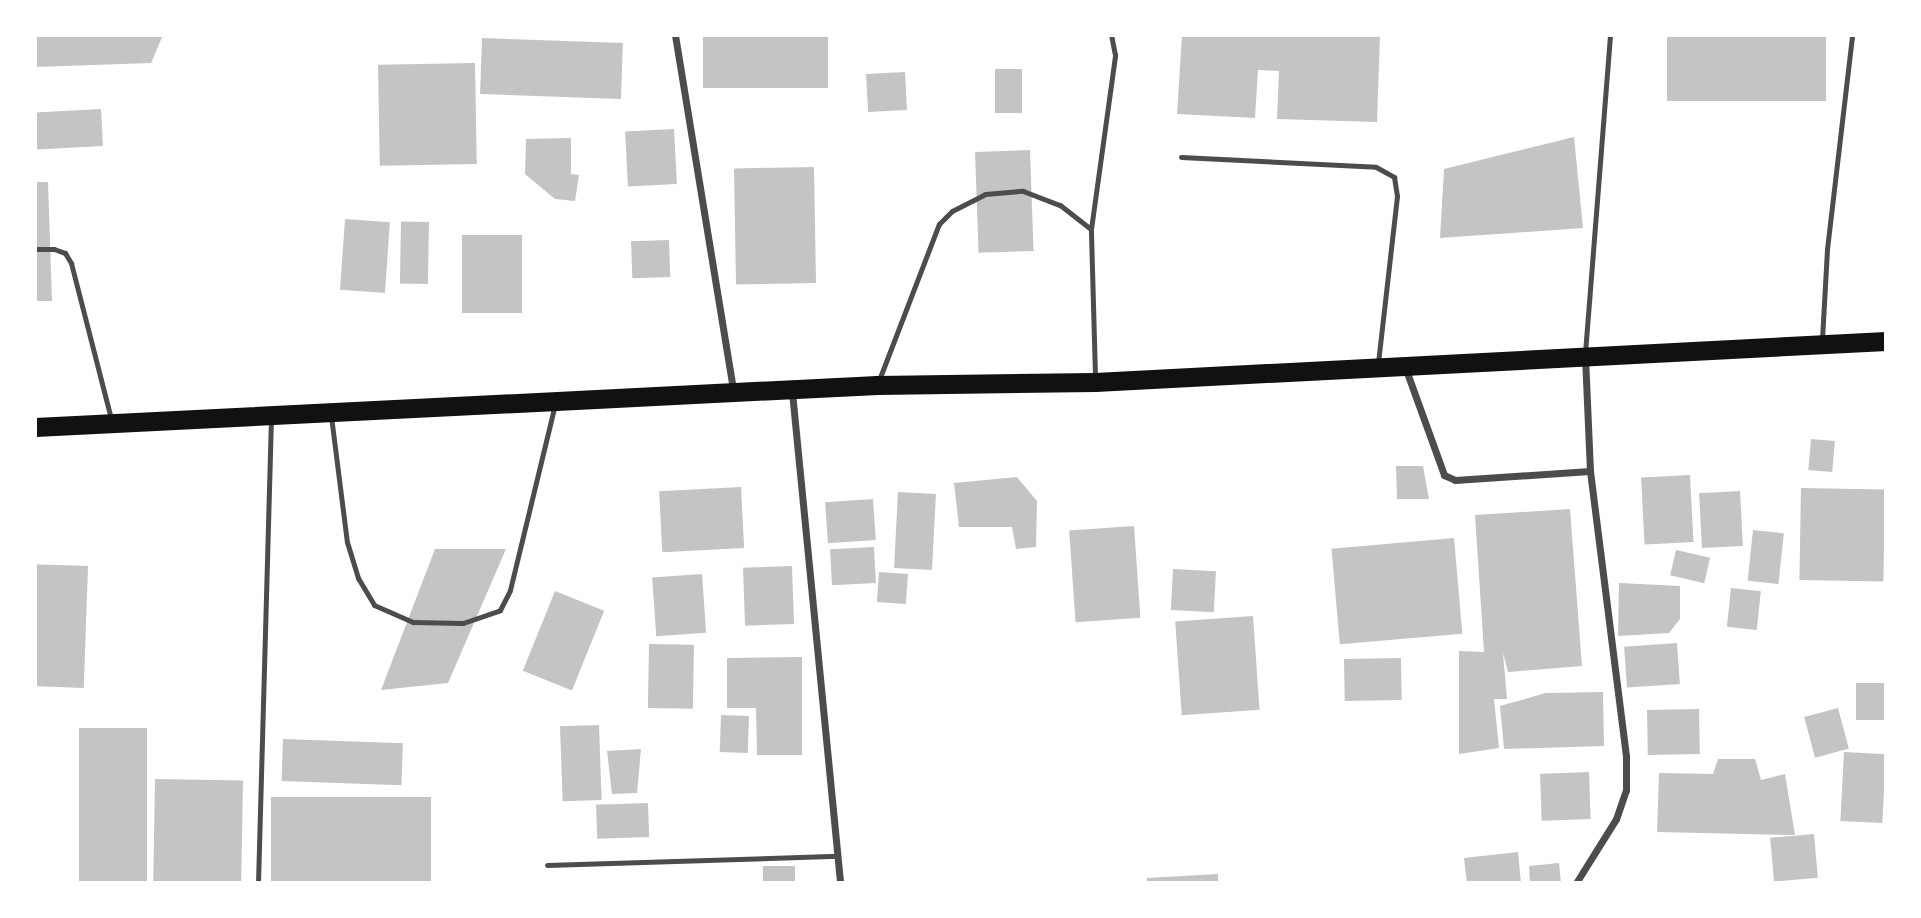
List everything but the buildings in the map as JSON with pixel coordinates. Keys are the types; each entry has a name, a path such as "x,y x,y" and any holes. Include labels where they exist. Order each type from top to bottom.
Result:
{"highway":[{"path":"35,427 331,416 877,386 1095,382 1404,363 1886,341"}],"street":[{"path":"675,35 734,394"},
{"path":"1576,883 1616,818 1626,790 1626,756 1590,471 1584,354"},
{"path":"1404,363 1444,475 1455,480 1590,471"},
{"path":"792,391 840,883"}],"lane":[{"path":"1095,382 1091,229 1115,55 1111,35"},
{"path":"1584,354 1610,35"},
{"path":"1822,346 1827,249 1852,35"},
{"path":"1181,157 1376,167 1394,177 1397,196 1377,365"},
{"path":"877,386 939,224 952,211 985,194 1023,191 1060,205 1091,229"},
{"path":"35,249 54,249 65,253 71,263 113,424"},
{"path":"331,416 347,542 358,578 374,605 413,622 463,623 500,610 510,590 555,404"},
{"path":"258,883 271,418"},
{"path":"547,865 838,856"}]}
